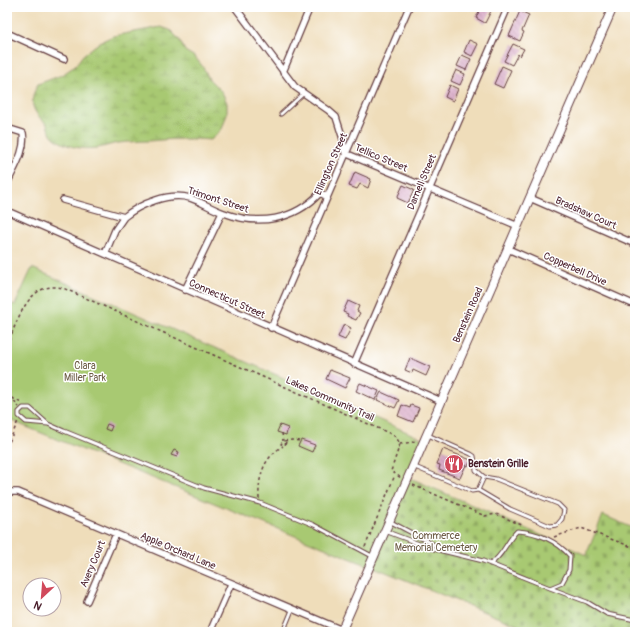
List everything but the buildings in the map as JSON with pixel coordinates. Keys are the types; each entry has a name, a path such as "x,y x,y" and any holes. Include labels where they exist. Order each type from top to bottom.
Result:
{"street":[{"name":"Tellico Street","path":"235,7 295,88 336,117 343,139 345,153 518,226"},
{"path":"283,72 310,7"},
{"name":"Ellington Street","path":"271,328 326,196 409,7"},
{"name":"Darnell Street","path":"354,364 508,7"},
{"name":"Benstein Road","path":"342,631 407,481 423,434 441,401 613,7"},
{"path":"7,33 64,59"},
{"path":"7,128 23,133 24,141 22,151 7,184"},
{"name":"Trimont Street","path":"105,254 115,230 124,217 143,205 176,196 189,198 222,213 249,220 277,219 296,212 320,193 326,196"},
{"name":"Bradshaw Court","path":"530,198 635,244"},
{"path":"63,200 124,217"},
{"name":"Connecticut Street","path":"7,211 271,328 441,401"},
{"path":"185,290 222,213"},
{"name":"Copperbell Drive","path":"508,249 635,305"},
{"name":"Apple Orchard Lane","path":"7,492 18,492 342,631"},
{"name":"Avery Court","path":"87,601 116,534"},
{"path":"210,632 231,584"}],"lane":[{"path":"281,114 303,94"},
{"path":"48,424 34,411 26,407 21,409 19,412 22,419 26,422 48,424 204,488 260,503 314,525 374,557"},
{"path":"413,466 472,491 478,490 510,509 550,526 557,525 562,519 564,510 558,504 496,479 484,477 476,470 474,456 423,434"},
{"path":"478,490 484,477"},
{"path":"389,521 445,551"},
{"path":"385,531 430,548 490,564 587,602 607,614 635,620"},
{"path":"490,564 497,560 509,539 517,531 530,532 551,541 564,549 570,556 569,570 562,584 550,588"},
{"path":"284,632 292,610"}],"path":[{"name":"Lakes Community Trail","path":"7,345 25,305 33,296 48,287 53,286 63,288 391,434 396,437 400,444"},
{"path":"7,395 26,407"},
{"path":"10,397 19,406 16,411"},
{"path":"7,447 18,421 16,415"},
{"path":"282,433 283,441 281,443 283,446"},
{"path":"423,434 414,442 400,444 391,471 407,481 485,516 496,514 530,529"},
{"path":"260,503 260,477 264,466 275,450 286,445 286,442 292,440 300,441"},
{"path":"548,536 559,536 581,528 635,548"}],"green space":[{"path":"161,27 170,30 179,39 185,51 195,57 203,67 209,79 222,92 227,103 227,114 222,129 211,140 180,139 118,143 100,148 74,147 66,145 54,137 49,131 47,124 38,115 33,106 33,96 38,84 62,75 75,66 83,55 100,42 113,36"},
{"name":"Clara Miller Park","path":"32,268 423,439 369,566 7,419 7,302 15,305"},
{"name":"Commerce Memorial Cemetery","path":"410,478 586,555 603,515 635,529 635,632 534,632 371,566"}],"place":[{"name":"Benstein Grille","path":"454,464"}]}
